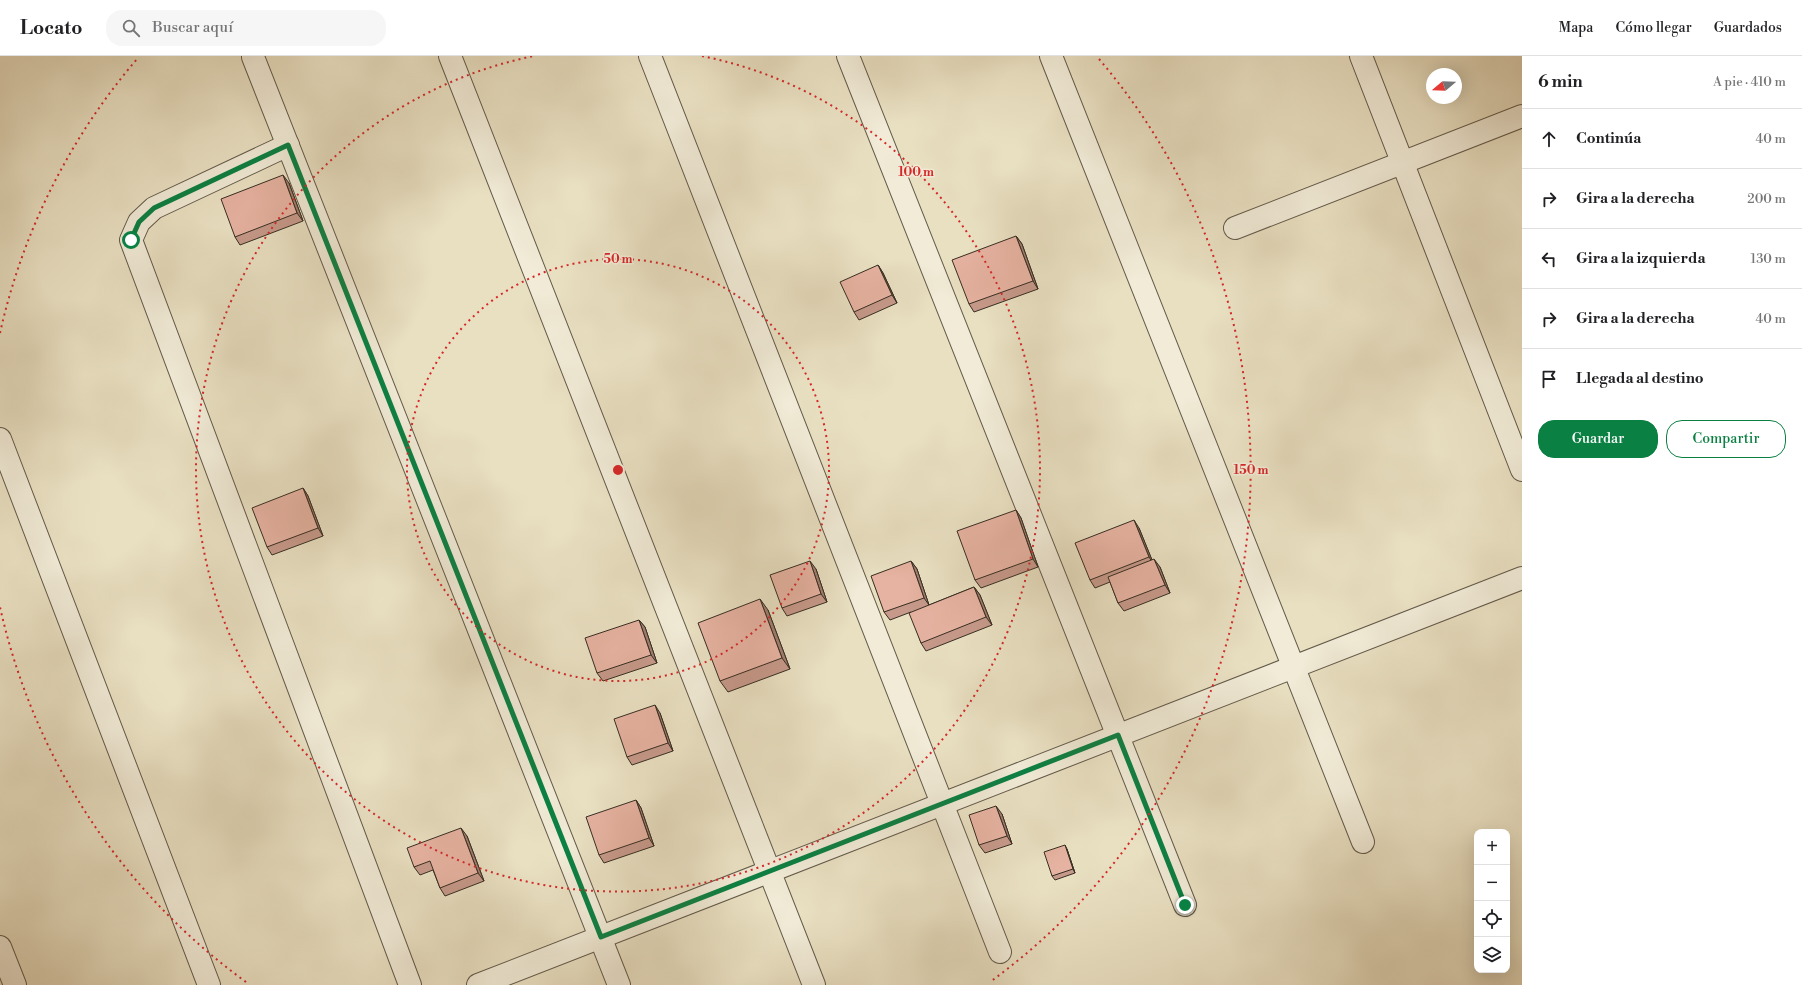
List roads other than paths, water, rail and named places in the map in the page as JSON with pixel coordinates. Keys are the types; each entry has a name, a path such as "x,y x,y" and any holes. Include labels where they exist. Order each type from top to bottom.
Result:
{"street":[{"path":"450,56 814,985"},
{"path":"650,56 1000,952"},
{"path":"848,56 1185,905"},
{"path":"1051,56 1363,842"},
{"path":"1361,56 1522,470"},
{"path":"253,57 620,985"},
{"path":"1235,228 1522,116"},
{"path":"288,145 154,208 139,222 131,240 410,985"},
{"path":"0,438 209,985"},
{"path":"478,985 1522,578"},
{"path":"0,947 15,985"}]}
